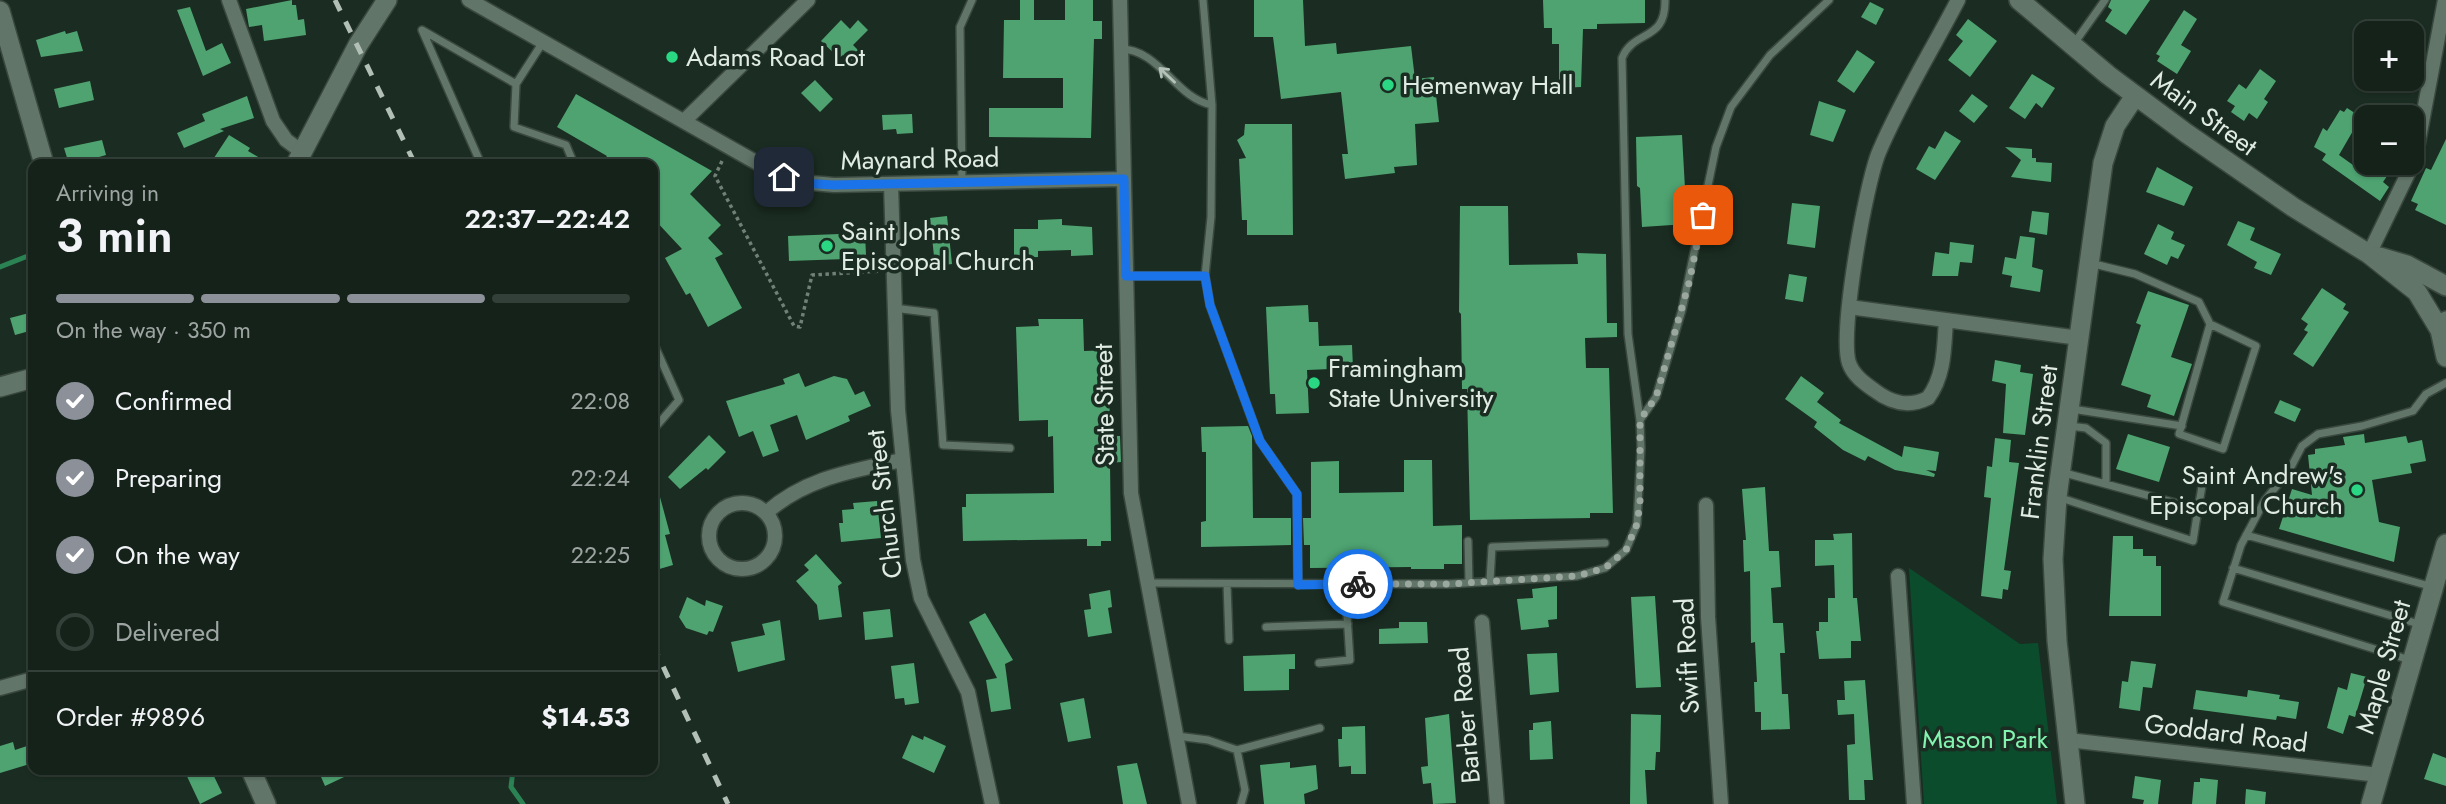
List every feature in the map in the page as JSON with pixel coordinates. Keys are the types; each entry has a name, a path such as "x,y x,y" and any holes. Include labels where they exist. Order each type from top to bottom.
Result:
{"street":[{"path":"229,0 273,121 299,158 358,45 387,0"},
{"name":"Maynard Road","path":"469,0 776,173 801,183 891,184 1124,179"},
{"path":"684,121 808,0"},
{"name":"State Street","path":"1120,0 1131,493 1189,804"},
{"path":"1946,320 1939,379 1928,398 1908,404 1883,396 1853,372 1847,351 1849,307 1879,152 1958,0"},
{"path":"2369,254 2415,159 2445,0"},
{"name":"Main Street","path":"2021,1 2135,96 2233,167 2369,254 2417,292 2443,325 2446,357"},
{"path":"0,11 43,159"},
{"name":"Franklin Street","path":"2075,804 2054,599 2057,497 2108,144 2115,125 2135,96"},
{"name":"Church Street","path":"891,184 902,460 913,560 921,598 968,692 992,804"},
{"name":"Main Street","path":"2369,254 2407,265 2446,286"},
{"path":"1849,307 2079,338"},
{"path":"0,387 28,379"},
{"path":"766,513 793,491 810,483 902,460"},
{"path":"744,503 756,506 766,513 774,531 774,541 765,559 748,568 730,566 720,561 709,539 709,528 721,510 744,503"},
{"name":"Swift Road","path":"1706,505 1708,617 1721,804"},
{"name":"Maple Street","path":"2371,804 2446,544"},
{"path":"1898,576 1914,804"},
{"name":"Barber Road","path":"1482,622 1497,804"},
{"path":"0,688 28,680"},
{"name":"Goddard Road","path":"2068,740 2379,775"},
{"path":"253,775 265,804"}],"lane":[{"path":"962,183 960,27 972,0"},
{"path":"1203,0 1212,105 1211,217 1205,276 1210,305 1260,441 1297,494 1298,585"},
{"path":"1148,583 1345,585 1469,582 1592,573 1605,568 1626,550 1637,524 1640,503 1640,420 1628,334 1627,197 1621,69 1626,48 1658,28 1664,18 1665,0"},
{"path":"1640,420 1656,397 1682,310 1716,147 1731,107 1770,55 1829,0"},
{"path":"2072,46 2105,0"},
{"path":"479,159 422,30 516,84"},
{"path":"544,42 516,84 514,127 566,145 572,159"},
{"path":"1120,49 1139,52 1193,99 1212,105"},
{"path":"2090,262 2135,274 2199,302 2210,324 2256,346 2222,449 2179,434 2210,324"},
{"path":"1126,276 1205,276"},
{"path":"894,308 934,313 943,444 1010,448"},
{"path":"658,353 679,400 658,423"},
{"path":"2412,660 2223,602 2246,535 2265,500 2289,471 2302,446 2318,434 2362,426 2413,411 2426,394 2446,383"},
{"path":"2068,417 2182,426"},
{"path":"2068,417 2106,443 2106,484"},
{"path":"2060,472 2199,509"},
{"path":"2057,497 2193,541 2204,475"},
{"path":"2246,535 2434,587"},
{"path":"1468,541 1469,582"},
{"path":"1490,580 1492,547 1605,542"},
{"path":"2233,568 2423,625"},
{"path":"1227,584 1229,640"},
{"path":"1319,663 1350,660 1345,585"},
{"path":"1266,628 1348,624"},
{"path":"1177,736 1208,740 1237,750 1320,728"},
{"path":"1237,750 1245,790 1241,804"}],"path":[{"path":"730,147 715,176 794,326 800,327 812,275 893,270"}],"green space":[{"name":"Mason Park","path":"1909,568 2020,644 2038,643 2057,804 1924,804"}],"building":[{"path":"292,0 292,5 296,5 298,20 304,19 306,35 264,41 262,25 249,27 246,9"},
{"path":"1020,0 1034,0 1034,20 1065,20 1065,0 1093,0 1093,21 1102,21 1102,39 1094,39 1091,138 989,137 989,108 1063,108 1063,78 1003,78 1004,20 1020,20"},
{"name":"Hemenway Hall","path":"1254,0 1303,0 1305,46 1336,43 1337,54 1411,46 1415,79 1434,77 1439,122 1415,124 1417,165 1394,167 1395,173 1345,179 1342,154 1348,154 1341,92 1281,99 1273,37 1254,37"},
{"path":"1543,0 1645,0 1645,23 1597,24 1597,29 1583,29 1581,87 1559,88 1559,44 1552,44 1552,28 1544,28"},
{"path":"2111,0 2150,0 2126,35 2105,21 2112,10 2108,7"},
{"path":"1870,2 1884,9 1876,25 1861,17"},
{"path":"190,7 206,51 222,43 231,63 203,76 177,10"},
{"path":"2184,10 2197,19 2181,45 2191,51 2177,74 2157,61 2160,56 2156,54"},
{"path":"1968,19 1997,41 1970,77 1948,60 1963,41 1956,35"},
{"path":"841,20 850,29 858,20 868,30 853,45 860,52 850,62 843,55 839,58 821,41"},
{"path":"65,31 66,34 77,31 83,51 41,57 36,40"},
{"path":"1857,50 1875,62 1854,93 1837,81"},
{"path":"2260,69 2276,81 2264,99 2268,102 2257,119 2249,113 2244,121 2231,112 2235,106 2227,101 2239,84 2246,89"},
{"path":"2032,74 2055,88 2042,108 2036,103 2025,119 2009,108"},
{"path":"815,80 833,99 820,112 801,93"},
{"path":"90,81 94,100 59,108 54,89"},
{"path":"576,94 712,171 690,194 721,225 708,238 723,254 715,258 742,308 708,327 690,293 686,295 665,258 682,249 658,223 658,159 605,159 607,156 557,127"},
{"path":"1972,94 1988,106 1974,123 1959,111"},
{"path":"247,96 254,118 220,129 224,131 184,148 177,133 205,121 202,114"},
{"path":"1819,101 1846,110 1833,142 1810,135"},
{"path":"2347,108 2354,112 2354,129 2339,155 2354,166 2354,175 2388,175 2383,182 2389,187 2380,201 2322,160 2326,154 2314,147 2323,128 2327,131 2340,110 2344,112"},
{"path":"912,114 913,133 897,134 896,129 883,130 882,115"},
{"path":"1245,124 1292,124 1293,235 1247,235 1247,220 1242,220 1239,159 1246,158 1237,140 1244,135"},
{"path":"1945,131 1961,141 1935,180 1916,169 1929,146 1935,149"},
{"path":"229,135 262,159 213,159"},
{"path":"1682,135 1687,224 1642,227 1640,188 1637,186 1636,137"},
{"path":"2446,139 2446,225 2415,210 2418,204 2411,201 2426,168 2431,170"},
{"path":"102,140 106,155 92,159 67,159 64,148"},
{"path":"2005,147 2032,149 2032,158 2036,158 2036,162 2052,163 2051,182 2011,177 2021,160"},
{"path":"2157,167 2193,187 2184,206 2146,192"},
{"path":"1792,203 1820,206 1815,248 1787,244"},
{"path":"1460,206 1508,206 1509,265 1578,264 1577,253 1606,254 1607,323 1617,323 1617,337 1585,338 1586,368 1609,368 1613,513 1590,513 1590,518 1470,520 1467,389 1462,389 1459,312"},
{"path":"2032,211 2049,213 2047,235 2029,232"},
{"path":"947,216 952,264 935,266 930,218"},
{"path":"1062,219 1062,225 1092,227 1093,255 1071,256 1071,250 1038,251 1038,257 1014,258 1014,229 1038,229 1038,220"},
{"path":"2238,221 2255,228 2250,240 2281,254 2271,275 2254,268 2257,262 2227,245"},
{"path":"2158,224 2174,232 2171,239 2185,245 2178,259 2171,256 2167,265 2144,254"},
{"name":"Saint Johns Episcopal Church","path":"865,233 866,255 860,255 860,266 846,267 846,259 789,261 788,236"},
{"path":"2020,236 2035,238 2032,267 2043,270 2040,292 2010,287 2012,276 2002,274 2005,257 2016,259"},
{"path":"1950,242 1974,245 1972,263 1960,262 1958,276 1932,276 1935,252 1949,254"},
{"path":"1789,274 1807,277 1803,302 1785,299"},
{"path":"2322,288 2346,304 2343,309 2349,312 2313,367 2293,354 2308,332 2304,330 2308,324 2301,319"},
{"path":"2148,291 2189,305 2171,357 2192,364 2174,416 2147,407 2151,395 2121,385 2141,325 2136,323"},
{"path":"1308,305 1309,322 1318,322 1319,346 1352,345 1353,368 1307,370 1309,413 1276,414 1275,394 1270,394 1266,307"},
{"path":"28,313 28,331 15,335 10,318"},
{"path":"1038,319 1083,319 1084,351 1113,350 1113,370 1109,370 1110,436 1120,436 1121,462 1110,463 1111,541 1101,541 1101,546 1087,546 1087,539 963,541 962,507 966,507 966,494 1054,493 1053,436 1048,437 1048,420 1019,421 1016,327 1039,326"},
{"path":"1995,360 2021,365 2020,372 2033,374 2025,435 2003,433 2006,384 1992,381"},
{"path":"799,373 805,387 834,376 847,379 855,395 864,391 871,406 848,416 850,421 806,440 797,415 770,425 779,451 763,457 753,431 739,437 726,401 785,384 783,379"},
{"path":"1801,376 1824,393 1817,402 1841,420 1839,423 1902,457 1904,446 1939,452 1936,471 1926,470 1935,474 1934,477 1895,470 1868,456 1865,461 1843,450 1814,427 1817,422 1785,399"},
{"path":"2280,400 2301,409 2295,422 2274,413"},
{"path":"1248,426 1252,436 1253,518 1291,518 1291,545 1201,547 1201,522 1206,521 1206,452 1202,452 1201,427"},
{"path":"2128,434 2170,447 2159,482 2116,469"},
{"path":"2364,434 2365,443 2406,436 2408,443 2422,440 2426,461 2410,464 2412,473 2372,480 2379,522 2400,527 2394,562 2279,529 2292,489 2312,495 2308,455 2315,454 2315,449 2345,445 2343,437"},
{"path":"709,435 726,452 708,470 706,468 680,489 668,477"},
{"path":"1995,438 2011,440 2009,462 2019,463 2004,570 2011,571 2008,590 2003,589 2002,599 1981,596 1991,498 1984,497 1987,466 1992,467"},
{"path":"1404,460 1432,460 1433,526 1462,525 1462,564 1444,564 1444,569 1310,568 1310,545 1304,545 1303,518 1311,518 1311,462 1339,461 1339,493 1404,492"},
{"path":"1765,487 1769,551 1779,551 1781,587 1771,588 1773,623 1783,623 1785,653 1780,653 1782,694 1788,694 1790,729 1761,730 1761,712 1755,712 1755,642 1751,643 1750,571 1744,572 1743,540 1746,540 1742,489"},
{"path":"658,490 670,534 665,535 673,565 658,569"},
{"path":"877,501 881,538 841,542 839,523 843,523 842,510 854,509 853,503"},
{"path":"1852,533 1853,598 1857,598 1861,641 1851,641 1851,658 1819,659 1816,631 1819,631 1819,622 1828,622 1828,598 1835,598 1834,565 1815,566 1815,540 1834,540 1833,534"},
{"path":"2113,536 2133,536 2133,549 2143,549 2143,556 2156,556 2156,566 2161,566 2161,616 2109,616"},
{"path":"816,554 842,583 838,586 842,617 819,620 817,605 796,581 809,570 804,565"},
{"path":"1557,586 1557,619 1548,620 1549,627 1521,630 1517,599 1533,598 1532,589"},
{"path":"1110,590 1112,607 1108,608 1112,633 1088,637 1084,610 1091,609 1089,594"},
{"path":"1655,596 1661,687 1636,688 1631,597"},
{"path":"687,597 705,606 706,600 723,606 713,632 709,631 707,635 686,628 679,617"},
{"path":"890,609 893,637 865,640 863,612"},
{"path":"985,613 1013,660 1005,664 1011,709 991,712 986,680 997,678 969,622"},
{"path":"780,620 785,660 738,672 731,642 765,635 762,624"},
{"path":"1399,622 1427,622 1428,643 1379,644 1379,629 1399,628"},
{"path":"1557,653 1559,692 1530,695 1527,654"},
{"path":"1295,654 1295,669 1289,669 1289,690 1244,691 1243,656"},
{"path":"2131,661 2156,664 2152,688 2143,687 2140,711 2119,708 2122,681 2128,682"},
{"path":"914,663 919,703 905,705 904,698 895,699 891,666"},
{"path":"2351,673 2367,677 2355,717 2349,715 2343,734 2327,728 2338,687 2347,690"},
{"path":"1865,680 1873,780 1864,780 1865,800 1849,800 1847,745 1855,744 1854,714 1838,715 1837,700 1845,700 1844,681"},
{"path":"2196,690 2247,697 2248,690 2280,695 2279,699 2299,702 2296,719 2277,716 2276,720 2193,709"},
{"path":"1084,698 1091,738 1068,742 1060,703"},
{"path":"1449,714 1456,803 1433,804 1431,783 1423,784 1421,767 1428,766 1425,718"},
{"path":"1631,714 1661,715 1660,752 1656,752 1655,770 1645,770 1647,804 1630,804"},
{"path":"1551,721 1553,759 1530,760 1529,730 1533,730 1533,723"},
{"path":"1365,726 1366,774 1351,774 1351,766 1339,767 1338,739 1342,739 1342,727"},
{"path":"912,735 923,740 924,736 946,746 934,773 902,758"},
{"path":"13,742 15,750 28,746 28,765 0,773 0,746"},
{"path":"2433,753 2446,758 2446,786 2424,779"},
{"path":"1290,762 1290,768 1316,765 1318,789 1304,794 1305,804 1264,804 1260,765"},
{"path":"1137,763 1147,804 1123,804 1117,766"},
{"path":"186,775 213,775 222,793 200,804"},
{"path":"320,775 348,775 325,786"},
{"path":"2135,776 2161,780 2158,804 2143,804 2144,800 2132,798"},
{"path":"2200,778 2218,780 2216,804 2192,804 2194,782 2200,782"},
{"path":"2246,789 2266,792 2265,804 2245,804"}],"waterway":[{"path":"0,267 28,256"},
{"path":"512,775 511,787 523,804"}],"railway":[{"path":"335,0 413,159"},
{"path":"658,656 728,804"}],"way so far":[{"path":"1358,584 1449,584 1577,576 1605,568 1626,550 1637,524 1640,503 1640,420 1656,397 1689,283 1703,215"}],"place":[{"name":"Adams Road Lot","path":"672,57"},
{"name":"Hemenway Hall","path":"1388,85"},
{"name":"Saint Johns Episcopal Church","path":"827,246"},
{"name":"Framingham State University","path":"1314,383"},
{"name":"Saint Andrew's Episcopal Church","path":"2357,490"}],"route":[{"path":"784,177 801,183 834,185 1124,179 1126,276 1205,276 1210,305 1260,441 1297,494 1298,585 1358,584"}]}
